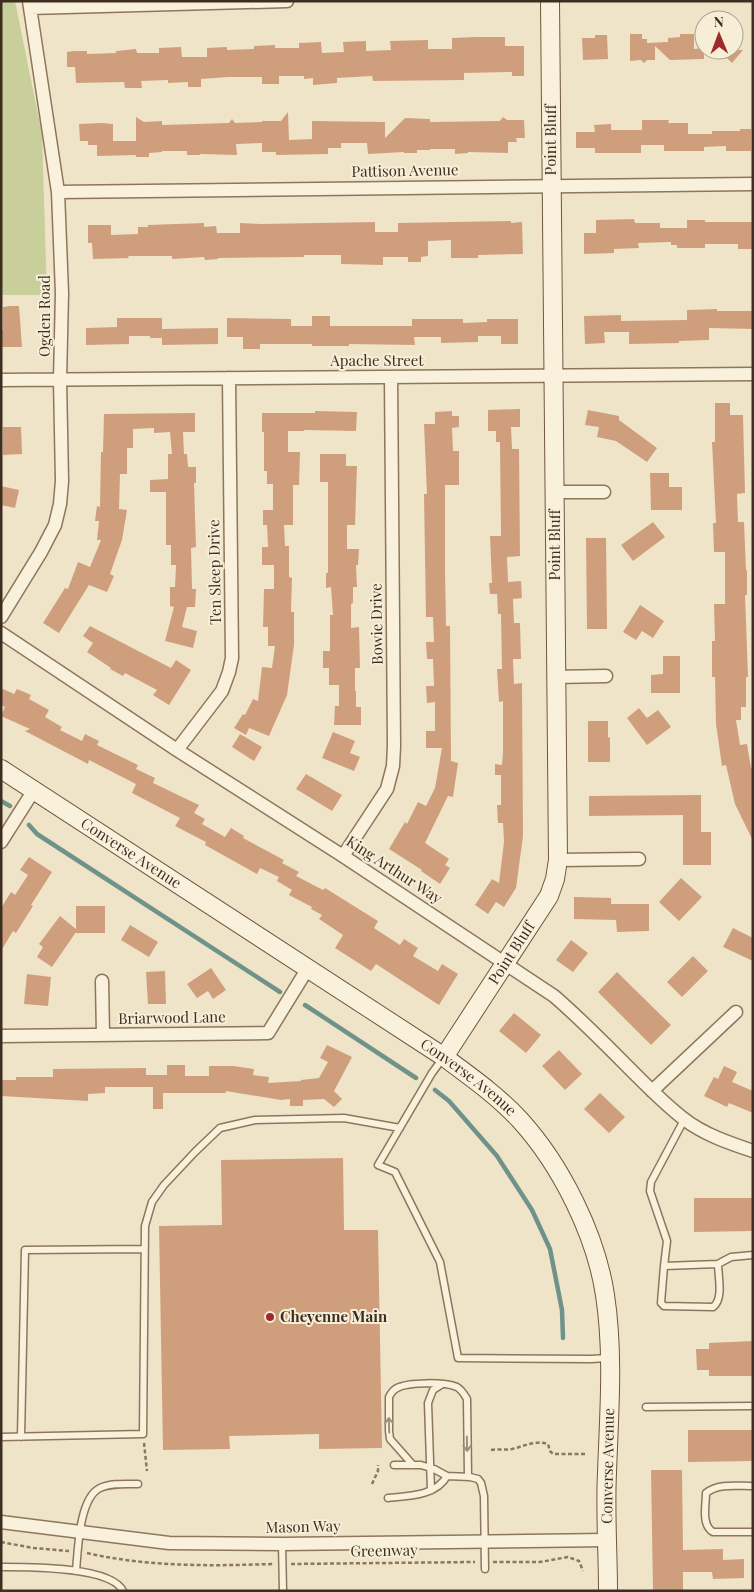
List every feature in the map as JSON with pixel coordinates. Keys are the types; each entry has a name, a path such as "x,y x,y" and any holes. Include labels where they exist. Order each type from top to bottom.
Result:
{"main road":[{"name":"Point Bluff","path":"444,1057 549,896 555,879 558,860 550,1"},
{"name":"Converse Avenue","path":"1,769 444,1057 488,1089 519,1119 545,1150 564,1182 583,1221 597,1262 605,1294 610,1413 607,1476 608,1591"}],"street":[{"path":"30,4 287,1"},
{"name":"Ogden Road","path":"1,617 41,552 55,525 60,504 62,481 60,380 62,293 58,192 30,4"},
{"name":"Pattison Avenue","path":"58,192 753,184"},
{"name":"Apache Street","path":"1,380 753,374"},
{"name":"Bowie Drive","path":"343,856 387,790 393,766 391,377"},
{"name":"Ten Sleep Drive","path":"177,750 222,691 232,658 229,378"},
{"path":"554,492 604,492"},
{"name":"King Arthur Way","path":"1,633 554,996 684,1120 734,1145 753,1150"},
{"path":"555,677 606,676"},
{"path":"1,842 34,790"},
{"path":"558,860 639,859"},
{"name":"Briarwood Lane","path":"1,1036 268,1033 308,968"},
{"path":"102,981 103,1035"},
{"path":"652,1091 736,1012"},
{"name":"Mason Way","path":"1,1522 169,1543 282,1544 608,1540"}],"lane":[{"path":"444,1057 432,1073 378,1165 395,1172 440,1262 458,1358 591,1360 609,1358"},
{"path":"1,1437 143,1434 145,1226 152,1202 164,1185 220,1128 255,1120 344,1118 400,1128"},
{"path":"684,1120 651,1182 650,1191 667,1241 661,1303 664,1306 713,1307 719,1298 718,1264"},
{"path":"21,1437 25,1250 144,1249"},
{"path":"664,1266 718,1264 731,1257 753,1255"},
{"path":"413,1465 390,1439 389,1397 391,1393 405,1385 442,1384 457,1387 464,1392 467,1399 468,1476"},
{"path":"432,1490 428,1403 433,1390 442,1384"},
{"path":"646,1407 753,1406"},
{"path":"394,1465 421,1465 447,1476 468,1476 478,1479 484,1490 486,1569"},
{"path":"388,1498 412,1496 432,1490 440,1486 447,1476"},
{"path":"76,1571 80,1532 88,1501 94,1491 107,1486 138,1484"},
{"path":"753,1486 720,1486 712,1488 706,1493 705,1522 708,1530 713,1532 753,1532"},
{"path":"282,1544 283,1591"},
{"path":"1,1566 44,1567 76,1571 115,1581 124,1591"}],"path":[{"path":"143,1434 148,1471"},
{"path":"491,1450 510,1449 527,1443 541,1443 548,1444 553,1454 585,1454"},
{"path":"372,1484 378,1471 378,1466"},
{"path":"1,1542 58,1551"},
{"path":"97,1556 163,1564 207,1566 267,1564"},
{"path":"497,1562 540,1562 568,1557 578,1561 583,1571"},
{"name":"Greenway","path":"294,1564 473,1562"}],"green space":[{"path":"1,1 15,1 42,134 47,295 1,295"}],"building":[{"path":"630,34 642,34 642,39 647,39 647,43 668,42 668,38 680,37 680,34 694,34 694,59 670,60 655,46 655,60 647,60 644,63 641,60 630,61"},
{"path":"595,35 607,35 608,59 583,60 582,38 595,38"},
{"path":"505,37 505,46 524,46 524,76 512,76 512,72 464,73 464,80 373,81 372,76 337,78 337,83 313,85 313,78 304,79 304,76 279,76 279,84 262,84 262,77 228,77 201,79 201,87 188,87 188,82 168,83 168,80 141,81 142,88 125,88 124,82 76,83 75,67 67,67 67,52 74,51 87,51 87,54 116,53 116,51 136,49 137,53 159,53 159,48 181,47 182,57 207,57 207,48 227,47 227,50 254,49 254,46 275,45 275,48 299,48 299,43 321,42 322,53 344,52 343,42 366,41 366,51 391,50 390,41 428,40 428,49 452,49 452,38"},
{"path":"288,112 289,140 312,139 312,121 385,122 385,138 405,118 430,119 430,122 500,121 503,117 507,120 524,120 525,138 516,138 517,142 508,142 508,153 468,152 455,154 455,149 430,149 417,150 417,153 368,154 367,143 341,143 341,148 328,148 328,154 276,155 276,152 262,152 262,143 236,144 237,155 187,155 187,151 162,151 149,153 149,157 136,157 136,155 97,156 97,145 88,145 88,141 80,141 79,124 113,124 113,141 136,141 136,117 144,122 162,121 162,125 229,123 232,119 235,123 281,121"},
{"path":"642,120 669,120 668,123 688,123 688,134 712,134 712,131 751,129 751,151 726,151 726,146 704,147 704,151 664,151 664,145 641,145 641,153 595,153 595,148 576,148 576,132 595,132 594,125 611,124 611,130 642,130"},
{"path":"634,219 635,223 660,223 660,228 687,228 687,220 753,222 753,249 738,249 738,244 705,244 705,248 677,248 677,245 671,245 671,242 638,243 639,248 614,249 614,253 584,254 584,233 596,233 596,220"},
{"path":"511,221 511,223 522,222 523,254 451,258 451,240 428,241 428,256 421,257 421,262 408,262 408,257 383,257 383,265 341,264 341,255 218,258 205,260 204,257 172,259 172,256 128,256 129,258 93,259 92,243 88,243 88,225 111,225 111,235 138,234 138,227 148,227 148,225 204,223 204,227 216,226 217,233 240,233 240,223 375,222 375,232 398,232 398,223"},
{"path":"19,306 22,347 1,347 3,307"},
{"path":"717,309 717,311 753,311 753,329 709,328 709,340 679,341 679,343 629,344 629,332 604,332 605,343 585,344 584,316 621,315 621,321 687,320 687,310"},
{"path":"312,316 330,316 330,326 412,326 412,319 463,319 463,323 487,322 487,319 518,319 518,344 501,344 501,336 478,336 478,342 441,343 441,337 414,337 415,345 349,344 349,346 312,346 312,344 260,344 260,349 243,349 243,337 227,337 227,318 291,319 291,326 312,326"},
{"path":"117,318 162,318 162,329 218,328 218,344 162,345 162,338 129,336 129,344 86,345 86,328 117,327"},
{"path":"715,403 730,403 730,415 743,415 745,493 737,494 738,522 744,522 747,570 747,595 745,595 748,677 746,677 746,707 741,707 741,720 736,720 740,745 747,744 751,768 753,768 753,841 735,804 726,765 722,766 716,724 715,677 712,677 712,641 715,641 714,604 725,604 725,552 714,552 713,523 716,523 712,442 715,442"},
{"path":"520,409 520,427 511,427 512,449 519,449 520,556 507,557 508,582 521,581 522,598 513,599 514,623 520,623 521,659 513,659 514,684 522,683 523,836 516,888 504,907 496,902 488,914 475,905 492,879 499,883 504,842 503,823 498,823 497,805 501,805 501,775 495,775 495,764 502,765 503,752 503,701 499,702 497,669 502,669 501,614 498,614 497,594 490,594 489,583 492,583 490,536 501,536 500,442 496,442 496,431 488,431 488,410"},
{"path":"588,410 619,416 619,420 657,448 647,462 616,441 597,437 599,427 585,425"},
{"path":"315,411 357,412 356,431 288,431 288,452 300,452 299,485 293,485 293,525 284,525 285,546 289,546 289,577 292,578 291,612 294,612 294,645 287,695 269,736 249,728 246,735 234,728 243,714 245,715 253,699 258,701 262,667 272,668 275,646 268,646 268,627 263,627 264,589 274,589 274,565 262,565 262,547 268,547 267,525 263,525 263,510 273,510 273,484 267,484 267,471 264,471 262,413 315,413"},
{"path":"452,411 452,416 459,416 459,427 452,428 453,451 459,451 459,485 445,485 445,572 446,626 450,626 451,761 458,763 453,797 448,796 425,843 449,859 445,865 450,868 440,884 389,849 405,822 407,824 418,802 426,806 435,788 442,748 426,748 426,731 435,731 435,702 427,703 426,686 434,686 433,659 427,659 426,642 434,642 433,617 426,617 424,494 427,494 424,424 435,424 435,412"},
{"path":"195,413 195,432 183,432 184,454 187,454 188,467 196,467 196,483 194,483 196,547 191,548 192,589 196,589 195,607 187,607 182,627 197,631 193,648 165,641 174,607 170,606 170,587 175,587 176,565 171,565 171,545 166,545 166,492 150,492 150,480 168,479 168,454 172,454 170,432 154,433 154,428 133,429 133,448 127,448 127,474 120,474 119,509 127,510 122,540 110,574 114,576 107,592 89,585 59,633 43,623 65,588 68,589 78,562 90,567 101,540 97,540 99,521 95,521 97,506 100,507 104,414"},
{"path":"3,427 21,427 22,454 3,455"},
{"path":"320,454 346,454 346,466 357,466 355,525 347,525 347,549 359,549 358,565 356,565 357,587 353,587 353,603 351,604 351,628 359,627 360,668 355,668 355,691 356,707 361,707 361,725 334,725 335,706 339,706 339,685 329,685 329,668 323,668 323,651 330,651 330,615 333,615 331,587 326,588 326,573 328,573 328,482 320,482"},
{"path":"650,473 669,473 669,487 682,487 682,510 651,510"},
{"path":"1,486 19,490 15,508 1,505"},
{"path":"653,522 665,537 633,561 621,545"},
{"path":"586,538 606,538 607,629 587,629"},
{"path":"640,605 664,621 653,638 642,631 636,640 623,632"},
{"path":"90,626 171,668 176,660 191,670 169,705 153,695 157,690 125,673 123,676 110,669 87,652 93,643 83,636"},
{"path":"663,656 680,656 680,693 651,693 651,675 663,674"},
{"path":"1,688 14,694 17,689 31,695 29,699 49,710 45,717 62,727 60,730 82,741 85,734 99,741 97,745 138,765 136,769 155,778 153,783 199,805 194,813 205,819 202,824 225,837 231,828 244,836 243,838 284,860 282,863 299,872 296,876 323,890 325,888 378,921 374,928 400,945 404,939 418,948 413,956 438,971 442,964 458,974 439,1005 376,964 371,971 335,948 343,935 319,919 322,915 311,909 312,907 289,895 292,890 277,881 279,877 260,868 257,874 205,845 206,842 175,826 180,818 132,793 136,784 89,760 88,764 25,731 30,729 1,716 5,707 1,705"},
{"path":"639,708 647,718 658,710 671,727 647,745 627,718"},
{"path":"588,721 608,721 610,762 588,762"},
{"path":"333,732 355,741 350,753 360,757 354,771 322,758"},
{"path":"240,734 262,747 254,761 232,747"},
{"path":"306,774 342,795 332,811 296,789"},
{"path":"701,795 701,832 711,832 711,865 683,865 683,815 589,816 589,796"},
{"path":"29,857 52,872 16,933 13,931 1,951 1,908 11,892 15,895 28,875 20,870"},
{"path":"681,878 702,897 679,921 659,902"},
{"path":"574,897 611,898 611,904 649,904 649,931 617,932 616,920 574,919"},
{"path":"76,906 105,906 105,933 76,932 52,967 37,957 43,947 39,944 60,916 76,929"},
{"path":"130,925 158,942 149,957 121,940"},
{"path":"733,928 753,938 753,961 723,947"},
{"path":"571,940 588,953 573,972 556,960"},
{"path":"693,956 708,971 682,997 667,982"},
{"path":"211,968 226,990 213,999 208,991 197,998 187,984"},
{"path":"165,971 166,1004 148,1004 146,972"},
{"path":"617,972 671,1025 651,1045 598,992"},
{"path":"27,974 51,977 48,1006 24,1004"},
{"path":"514,1013 541,1035 526,1053 499,1031"},
{"path":"327,1045 352,1057 334,1091 342,1099 334,1107 324,1099 303,1100 303,1106 290,1106 290,1099 281,1100 226,1091 226,1093 163,1093 163,1109 153,1109 153,1087 105,1087 105,1093 88,1094 88,1101 1,1096 1,1080 16,1080 16,1077 53,1077 53,1069 146,1068 146,1075 167,1075 167,1065 185,1065 185,1076 209,1076 209,1066 233,1066 254,1069 253,1075 269,1077 268,1083 301,1081 319,1078 328,1062 320,1058"},
{"path":"559,1050 582,1074 565,1090 542,1066"},
{"path":"724,1066 737,1072 732,1082 753,1091 753,1113 729,1103 727,1107 704,1096 714,1077 718,1079"},
{"path":"600,1093 625,1117 609,1133 584,1109"},
{"name":"Cheyenne Main","path":"343,1158 344,1230 378,1230 382,1448 319,1449 319,1434 229,1436 230,1449 163,1450 159,1226 222,1225 221,1160"},
{"path":"694,1198 753,1198 753,1231 694,1232"},
{"path":"753,1341 753,1376 709,1376 709,1370 697,1370 696,1349 709,1349 709,1343"},
{"path":"688,1430 753,1430 753,1461 688,1462"},
{"path":"651,1470 682,1470 683,1550 723,1549 723,1560 744,1559 744,1578 713,1579 712,1572 683,1572 683,1591 653,1591"}],"waterway":[{"path":"1,801 10,806"},
{"path":"29,825 37,834 280,992"},
{"path":"305,1005 416,1078"},
{"path":"435,1090 449,1101 497,1156 532,1210 550,1249 562,1310 563,1338"}],"place":[{"name":"Cheyenne Main","path":"270,1317"}]}
